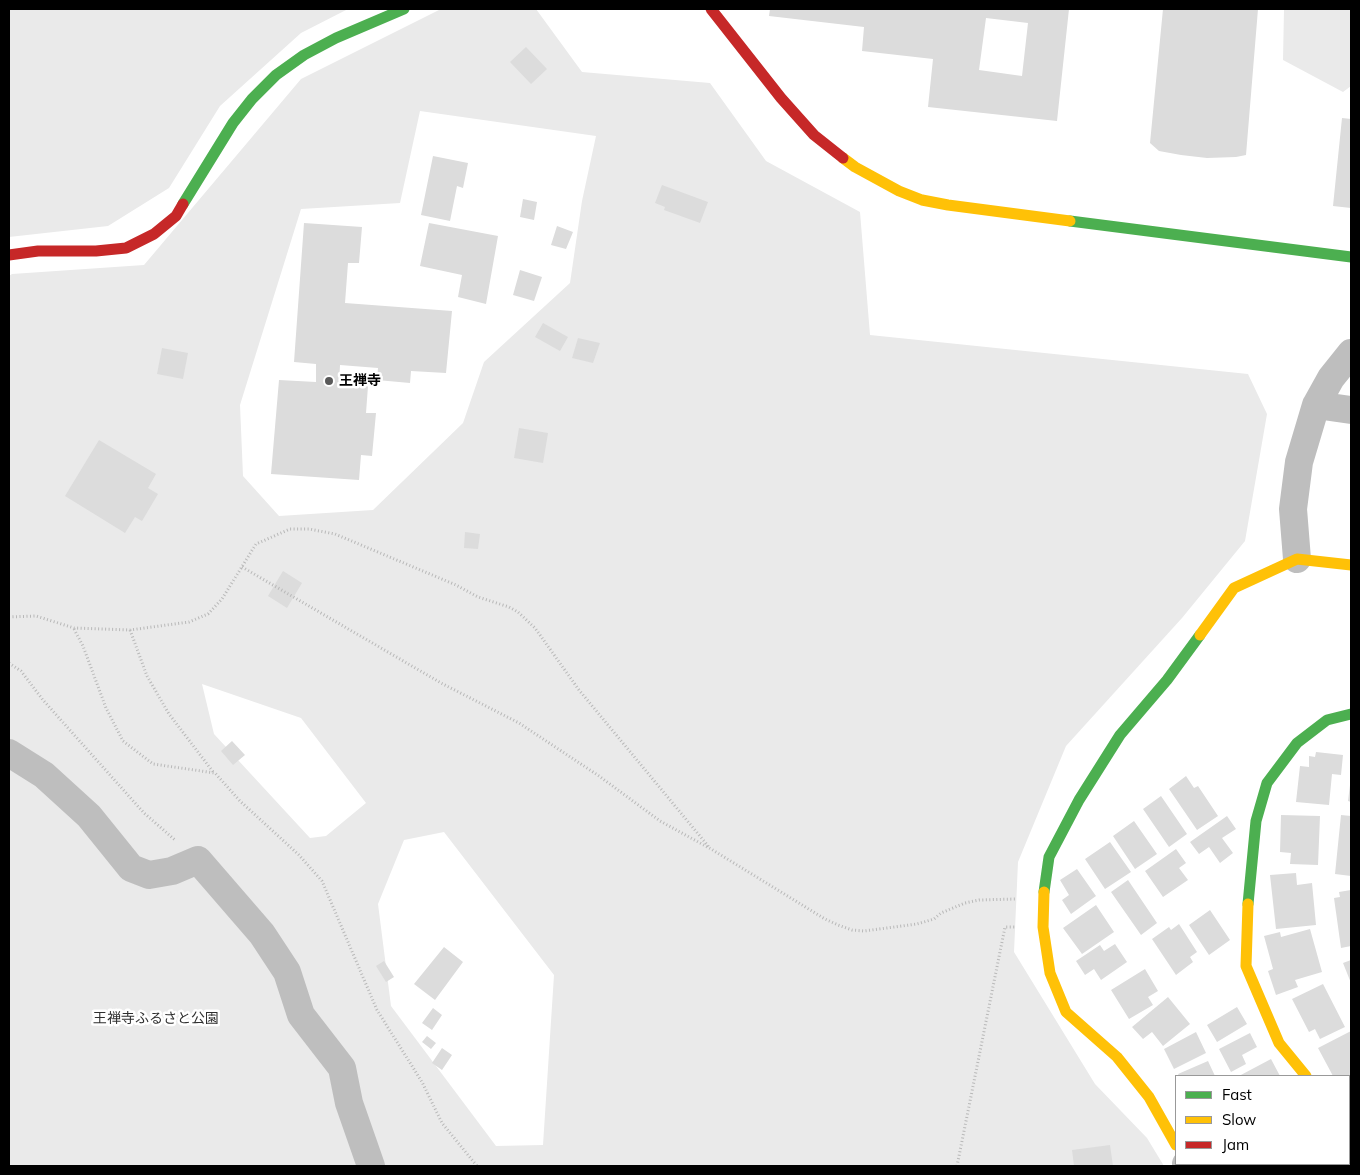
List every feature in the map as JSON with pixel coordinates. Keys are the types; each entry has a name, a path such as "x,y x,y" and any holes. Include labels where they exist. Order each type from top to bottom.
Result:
{"street":[{"path":"9,255 38,251 96,251 126,248 154,234 176,216 233,123 252,99 276,75 304,55 336,38 404,9"},
{"path":"711,9 781,98 814,135 855,167 899,192 922,200 948,205 1351,257"},
{"path":"1297,559 1293,509 1299,462 1316,405 1331,378 1351,353"},
{"path":"1316,405 1351,410"},
{"path":"1175,1143 1149,1098 1117,1057 1066,1012 1050,973 1043,927 1043,898 1049,857 1079,800 1120,735 1167,680 1234,588 1297,559 1351,565"},
{"path":"1305,1075 1279,1043 1246,966 1246,920 1256,821 1266,783 1297,743 1326,720 1351,714"},
{"path":"9,753 44,775 90,816 131,868 149,875 172,871 198,860 262,934 287,972 301,1015 342,1068 349,1103 372,1166"}],"path":[{"path":"9,617 36,616 74,628 130,630 189,622 208,614 222,599 256,544 290,528 335,534 456,585 478,597 509,607 535,628 579,690 711,849"},
{"path":"242,567 441,684 519,723 599,776 660,821 711,849 825,919 852,930 864,931 917,924 934,919 942,913 965,903 979,900 1043,898"},
{"path":"74,628 83,646 106,708 122,741 153,764 214,774"},
{"path":"130,630 147,676 164,707 214,774 240,801 299,855 322,881 377,1010 422,1082 442,1123 477,1166"},
{"path":"9,663 20,671 43,700 144,813 198,860"},
{"path":"957,1166 1005,927 1043,927"}],"green space":[{"path":"9,9 348,9 301,33 220,106 169,188 108,226 9,237"},
{"name":"王禅寺ふるさと公園","path":"536,9 582,72 710,83 766,161 860,212 870,335 1248,374 1267,414 1245,541 1182,618 1066,746 1018,862 1014,952 1095,1084 1147,1138 1164,1166 9,1166 9,276 12,274 144,265 301,79 439,10","holes":["420,111 596,136 582,201 570,283 484,362 463,423 373,510 279,516 243,476 240,405 301,209 400,203","202,684 301,718 366,803 326,836 310,838 214,734","444,832 554,975 543,1145 496,1146 391,1006 378,904 404,840"]},
{"path":"1284,9 1351,9 1351,86 1343,92 1283,60"}],"building":[{"path":"770,9 1069,9 1057,121 928,107 933,59 862,51 864,27 769,16","holes":["986,18 1028,23 1022,76 979,70"]},
{"path":"1163,9 1258,9 1246,155 1207,158 1181,155 1159,151 1150,143"},
{"path":"526,47 547,69 531,84 510,62"},
{"path":"1342,118 1351,119 1351,208 1333,206"},
{"path":"433,156 468,163 463,188 457,186 450,221 421,215"},
{"path":"662,185 708,202 700,223 664,210 665,207 655,203"},
{"path":"523,199 537,202 534,220 520,217"},
{"path":"304,223 362,227 359,263 348,263 345,303 452,311 446,373 411,371 410,383 377,380 378,368 340,365 339,384 368,386 366,413 376,413 372,456 361,455 359,480 271,474 279,380 316,382 316,364 294,362"},
{"path":"429,223 498,236 486,304 458,297 462,275 420,266"},
{"path":"557,226 573,232 566,249 551,245"},
{"path":"520,270 542,277 534,301 513,295"},
{"path":"543,323 568,337 560,351 535,337"},
{"path":"578,338 600,343 593,363 572,358"},
{"path":"162,348 188,353 183,379 157,374"},
{"path":"519,428 548,433 543,463 514,458"},
{"path":"99,440 156,474 148,488 158,494 142,521 135,517 125,533 65,496"},
{"path":"465,532 480,534 478,549 464,548"},
{"path":"283,571 302,583 287,608 268,596"},
{"path":"232,741 245,755 233,765 221,751"},
{"path":"1316,752 1343,755 1341,775 1332,774 1329,805 1296,802 1300,766 1309,767 1309,756 1315,757"},
{"path":"1186,776 1194,788 1198,786 1218,816 1197,830 1169,789"},
{"path":"1351,785 1351,802 1348,801"},
{"path":"1161,796 1187,834 1169,847 1143,809"},
{"path":"1281,815 1320,816 1318,865 1290,864 1291,853 1280,852"},
{"path":"1341,815 1351,816 1351,876 1335,874"},
{"path":"1227,816 1236,829 1222,838 1233,853 1220,863 1209,847 1199,854 1190,842"},
{"path":"1134,821 1157,854 1135,869 1113,836"},
{"path":"1110,842 1131,872 1105,889 1085,859"},
{"path":"1176,849 1186,863 1179,868 1188,880 1163,897 1145,871"},
{"path":"1077,869 1096,896 1071,914 1062,900 1069,895 1060,880"},
{"path":"1296,873 1297,885 1312,883 1316,925 1276,929 1270,875"},
{"path":"1128,880 1157,923 1141,935 1111,892"},
{"path":"1351,890 1351,946 1341,948 1334,898 1340,897 1339,892"},
{"path":"1096,905 1114,932 1082,954 1063,928"},
{"path":"1210,910 1230,940 1209,955 1189,925"},
{"path":"1179,924 1197,952 1190,957 1193,962 1176,975 1152,939 1169,927 1171,930"},
{"path":"1310,929 1322,972 1295,980 1298,987 1276,995 1268,971 1273,969 1264,936 1280,932 1281,937"},
{"path":"1115,944 1127,962 1101,980 1094,969 1085,975 1076,961 1100,945 1104,951"},
{"path":"444,947 463,962 435,1000 414,984"},
{"path":"1351,960 1351,983 1343,963"},
{"path":"384,961 394,977 386,982 376,966"},
{"path":"1145,969 1158,991 1148,997 1153,1005 1129,1019 1111,990"},
{"path":"1323,984 1345,1027 1320,1039 1315,1029 1309,1032 1292,999"},
{"path":"1168,997 1190,1024 1163,1046 1152,1032 1143,1039 1132,1027"},
{"path":"1237,1007 1247,1024 1217,1042 1207,1025"},
{"path":"433,1008 442,1015 432,1030 422,1023"},
{"path":"1351,1031 1351,1082 1350,1075 1332,1075 1318,1048"},
{"path":"1196,1032 1206,1053 1174,1069 1164,1049"},
{"path":"1250,1033 1257,1047 1242,1055 1246,1064 1231,1072 1219,1049"},
{"path":"427,1036 436,1043 431,1049 422,1042"},
{"path":"442,1048 452,1055 442,1070 432,1063"},
{"path":"1271,1059 1279,1075 1241,1075"},
{"path":"1208,1061 1215,1075 1178,1075"},
{"path":"1110,1145 1113,1166 1074,1166 1072,1150"},
{"path":"1224,1165 1266,1166 1224,1166"}],"traffic: fast":[{"path":"183,204 233,123 252,99 276,75 304,55 336,38 404,9"},
{"path":"1070,221 1351,257"},
{"path":"1044,892 1049,857 1079,800 1120,735 1167,680 1200,635"},
{"path":"1248,904 1256,821 1267,783 1297,743 1327,720 1351,714"}],"traffic: slow":[{"path":"843,158 855,167 899,191 922,200 1070,221"},
{"path":"1200,635 1234,588 1297,559 1351,565"},
{"path":"1044,892 1043,927 1050,973 1066,1012 1117,1057 1149,1097 1175,1143"},
{"path":"1248,904 1246,966 1279,1043 1305,1075"}],"traffic: jam":[{"path":"711,9 781,98 814,135 843,158"},
{"path":"9,255 38,251 96,251 126,248 154,234 176,216 183,204"}],"place":[{"name":"王禅寺","path":"329,381"}]}
